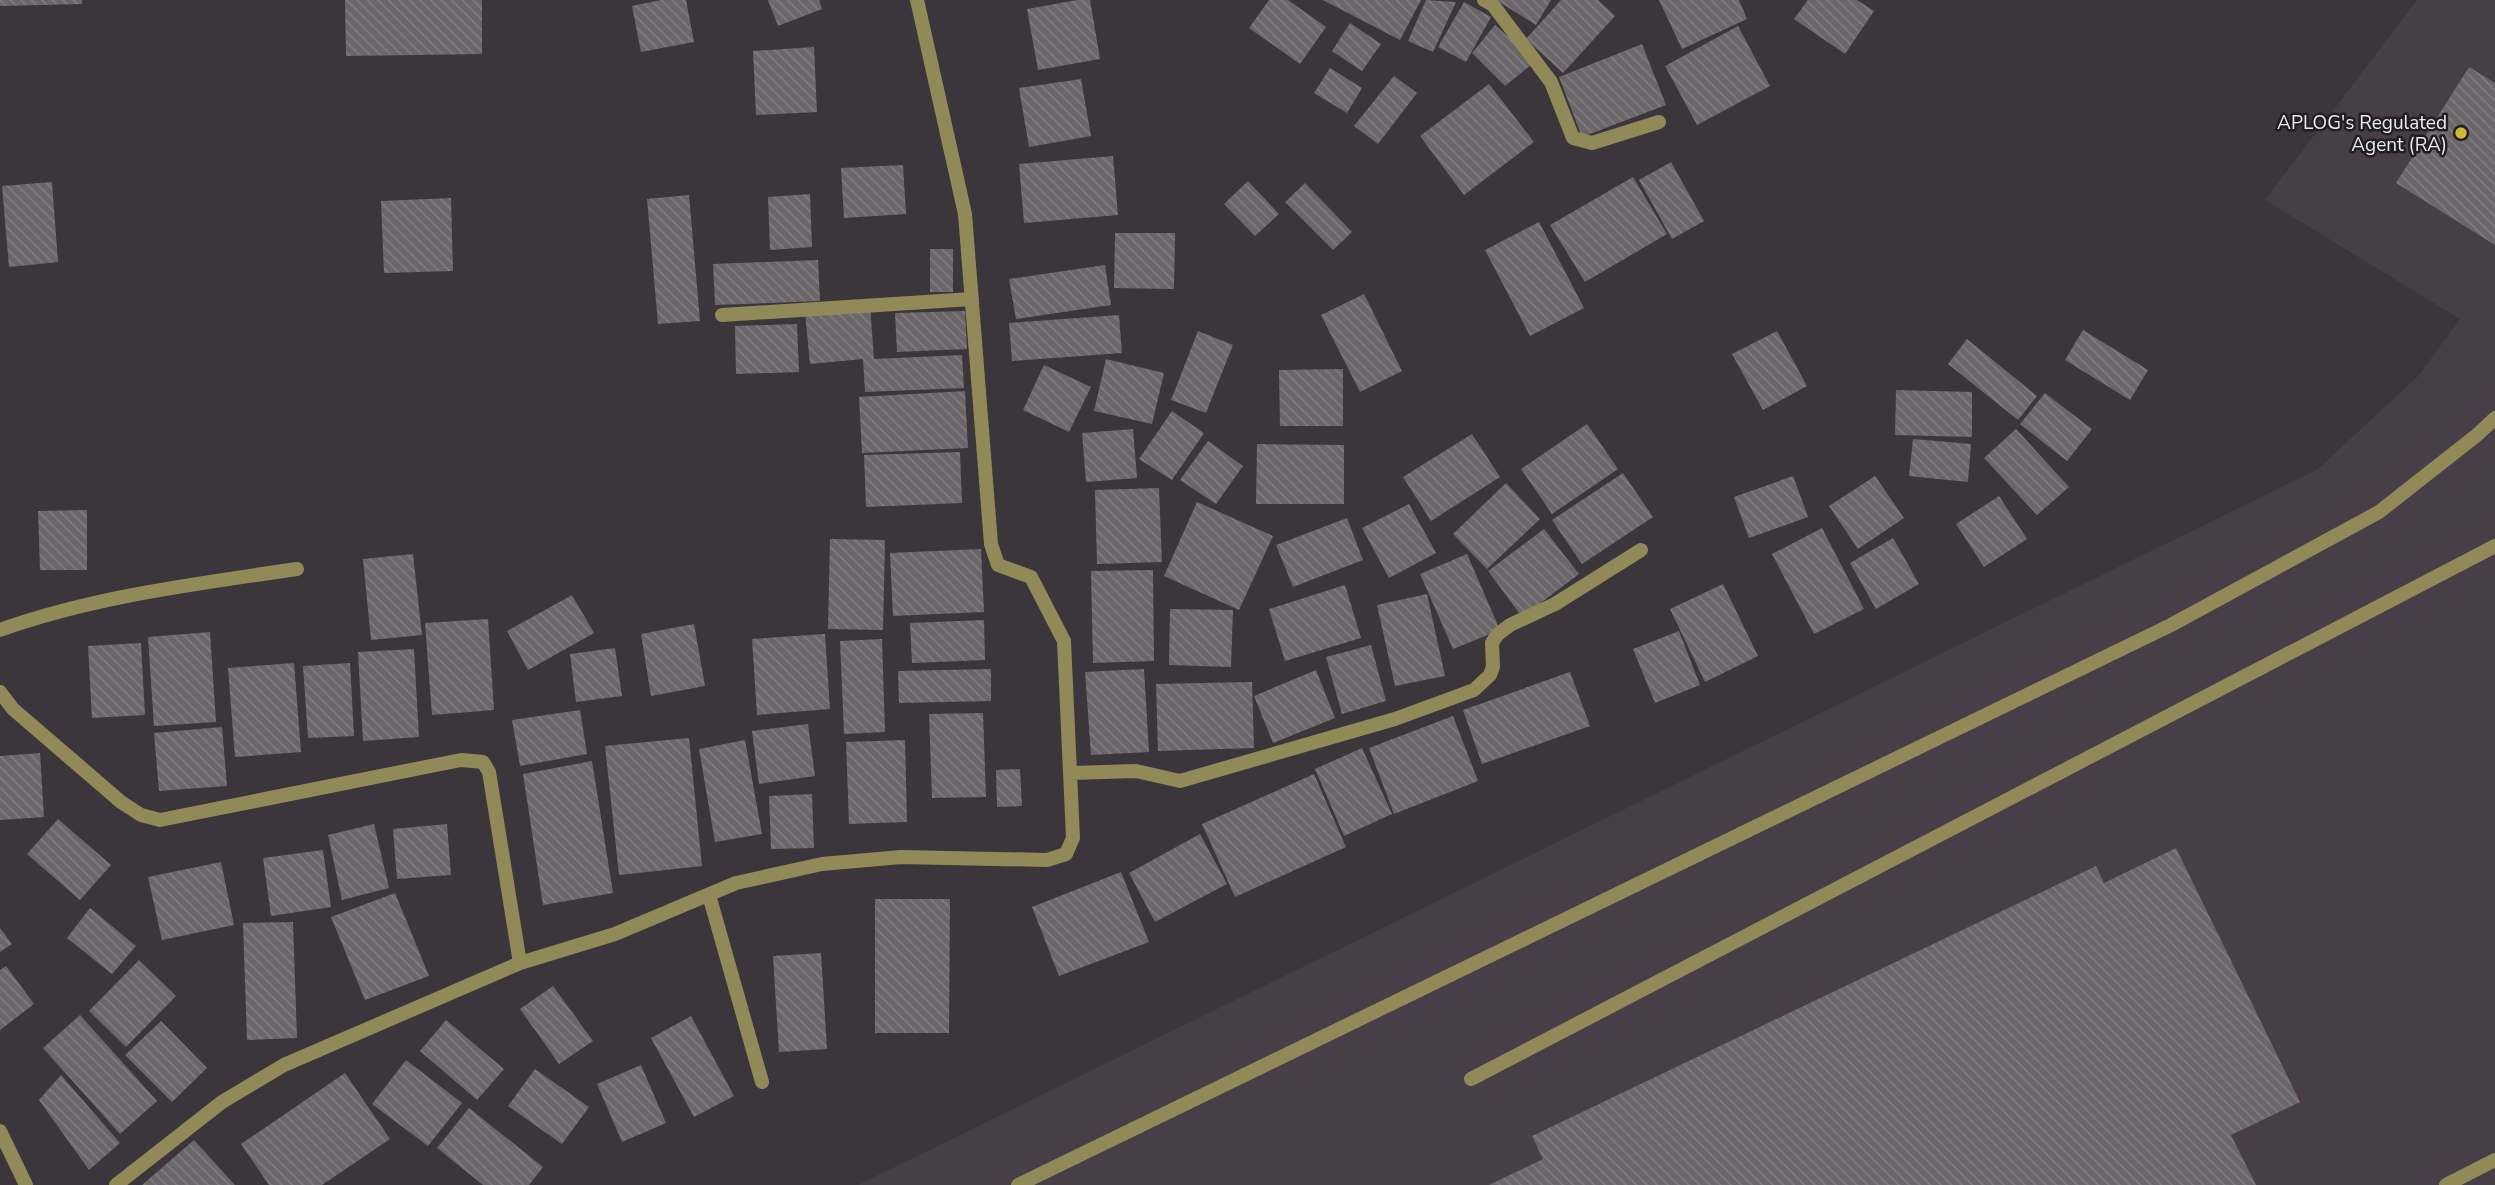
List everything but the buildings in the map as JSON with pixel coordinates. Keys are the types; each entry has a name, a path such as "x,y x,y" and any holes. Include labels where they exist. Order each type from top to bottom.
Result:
{"street":[{"path":"116,1185 250,1083 284,1065 520,963 615,934 736,883 822,864 901,857 1058,859 1066,855 1073,838 1064,641 1036,584 1022,571 998,565 990,544 965,214 917,0"},
{"path":"1484,0 1493,5 1551,82 1573,138 1592,143 1659,122"},
{"path":"722,315 972,299"},
{"path":"1018,1185 2171,625 2379,512 2495,418"},
{"path":"1471,1079 2495,546"},
{"path":"1070,773 1136,771 1180,781 1395,719 1474,690 1490,675 1493,667 1492,643 1497,635 1510,625 1555,604 1641,550"},
{"path":"0,630 34,618 104,601 297,569"},
{"path":"0,692 13,709 121,802 141,814 160,820 461,760 483,762 489,772 520,963"},
{"path":"709,895 762,1082"},
{"path":"0,1131 26,1185"},
{"path":"2446,1185 2495,1160"}],"shaded area":[{"path":"2417,0 2495,0 2495,1185 858,1185 2318,469 2419,375 2460,319 2265,200"}],"place":[{"name":"APLOG's Regulated Agent (RA)","path":"2461,133"}]}
